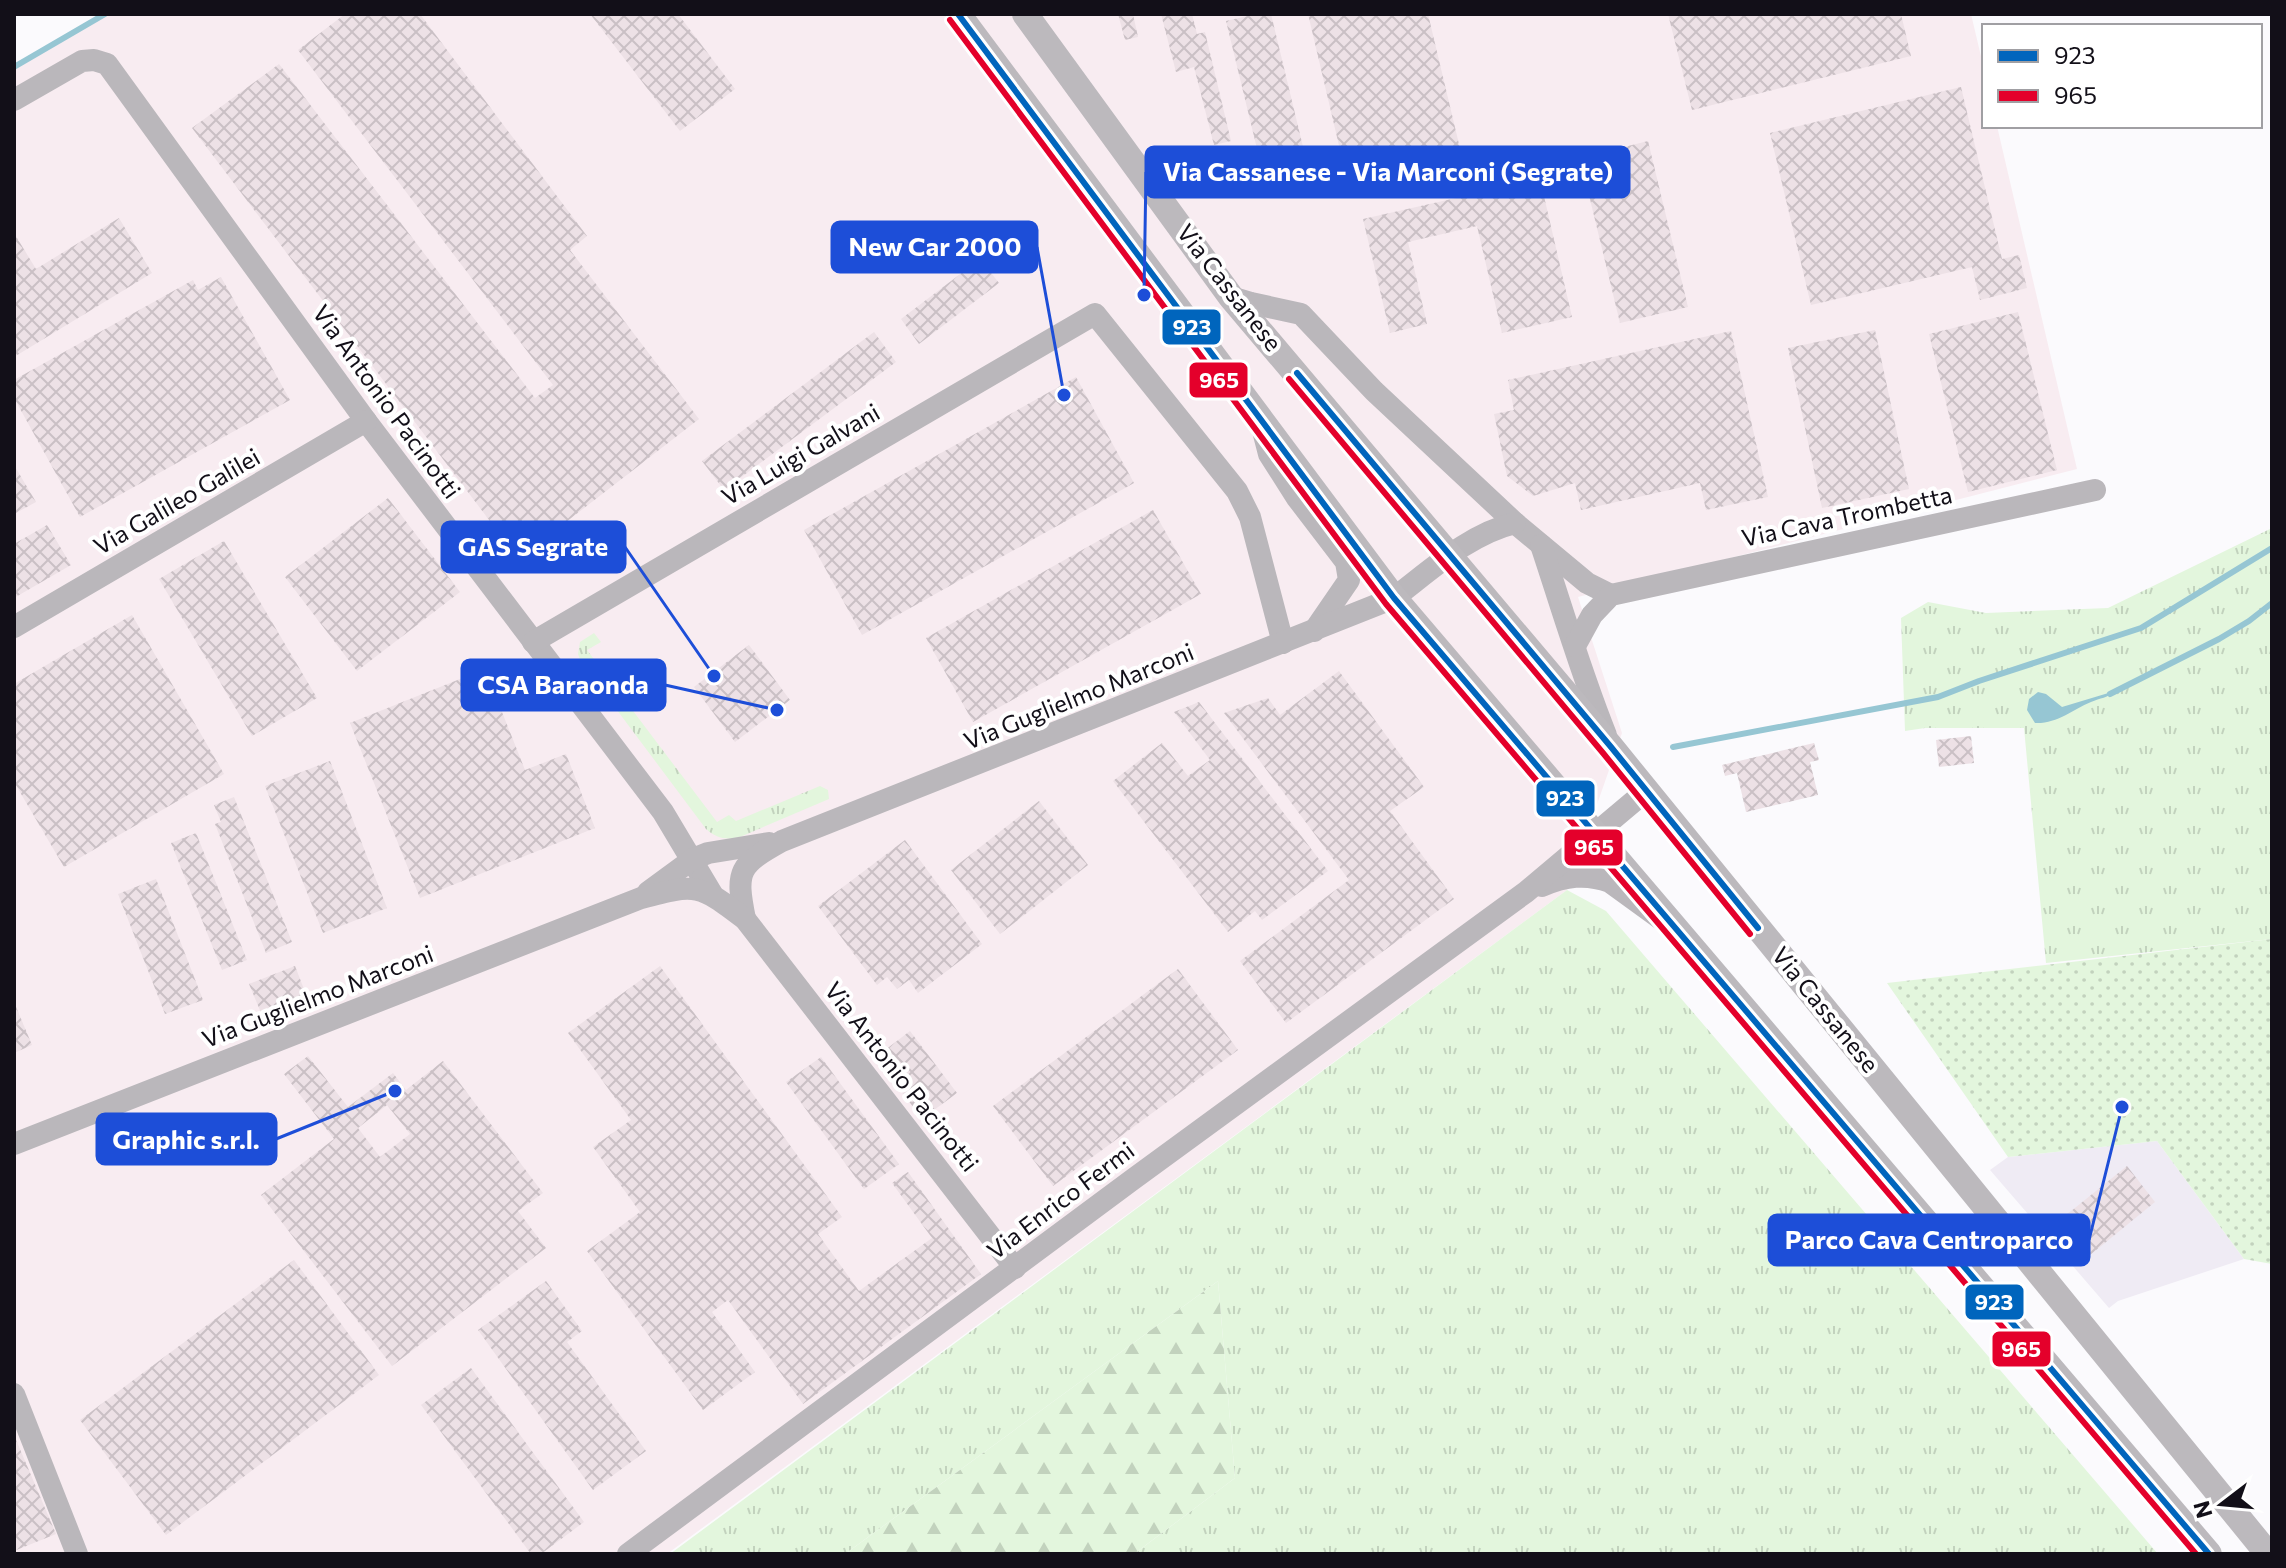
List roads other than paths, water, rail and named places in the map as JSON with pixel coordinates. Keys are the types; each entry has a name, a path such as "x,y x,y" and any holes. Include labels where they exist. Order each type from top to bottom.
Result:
{"main road":[{"path":"958,14 1394,598 2209,1554"},
{"name":"Via Cassanese","path":"1029,17 1231,297 1611,747 2268,1554"}],"street":[{"name":"Via Antonio Pacinotti","path":"14,100 82,61 94,60 107,64 366,421 663,812 712,894"},
{"path":"1231,297 1301,314 1374,391 1515,523 1587,583 1611,595 1592,615 1575,646"},
{"name":"Via Luigi Galvani","path":"533,642 1095,314 1237,491 1250,517 1283,643"},
{"path":"1260,418 1269,454 1297,498 1346,562 1349,580 1314,631"},
{"name":"Via Galileo Galilei","path":"14,627 366,421"},
{"name":"Via Cava Trombetta","path":"1611,595 2095,490"},
{"name":"Via Guglielmo Marconi","path":"745,919 739,890 741,875 753,857 782,841 1394,598 1450,555 1501,526 1515,523"},
{"path":"1540,543 1585,682 1611,747"},
{"name":"Via Enrico Fermi","path":"628,1554 1526,892 1646,791"},
{"name":"Via Guglielmo Marconi","path":"641,898 693,859 708,853 782,841"},
{"name":"Via Enrico Fermi","path":"1526,892 1569,876 1602,879 1679,930"},
{"name":"Via Guglielmo Marconi","path":"14,1144 641,898 677,888 712,894"},
{"path":"712,894 745,919"},
{"name":"Via Antonio Pacinotti","path":"745,919 1015,1268"},
{"path":"14,1394 77,1554"}],"water":[{"path":"2115,691 2043,723 2035,723 2027,710 2029,699 2038,692 2046,694 2062,707"}],"waterway":[{"path":"14,67 105,14"},
{"path":"1673,747 1938,697 2141,628 2272,548"},
{"path":"2110,694 2219,639 2272,603"}],"place":[{"name":"Via Cassanese - Via Marconi (Segrate)","path":"1144,295"},
{"name":"New Car 2000","path":"1064,395"},
{"name":"GAS Segrate","path":"714,676"},
{"name":"CSA Baraonda","path":"777,710"},
{"name":"Graphic s.r.l.","path":"395,1091"},
{"name":"Parco Cava Centroparco","path":"2122,1107"}]}
